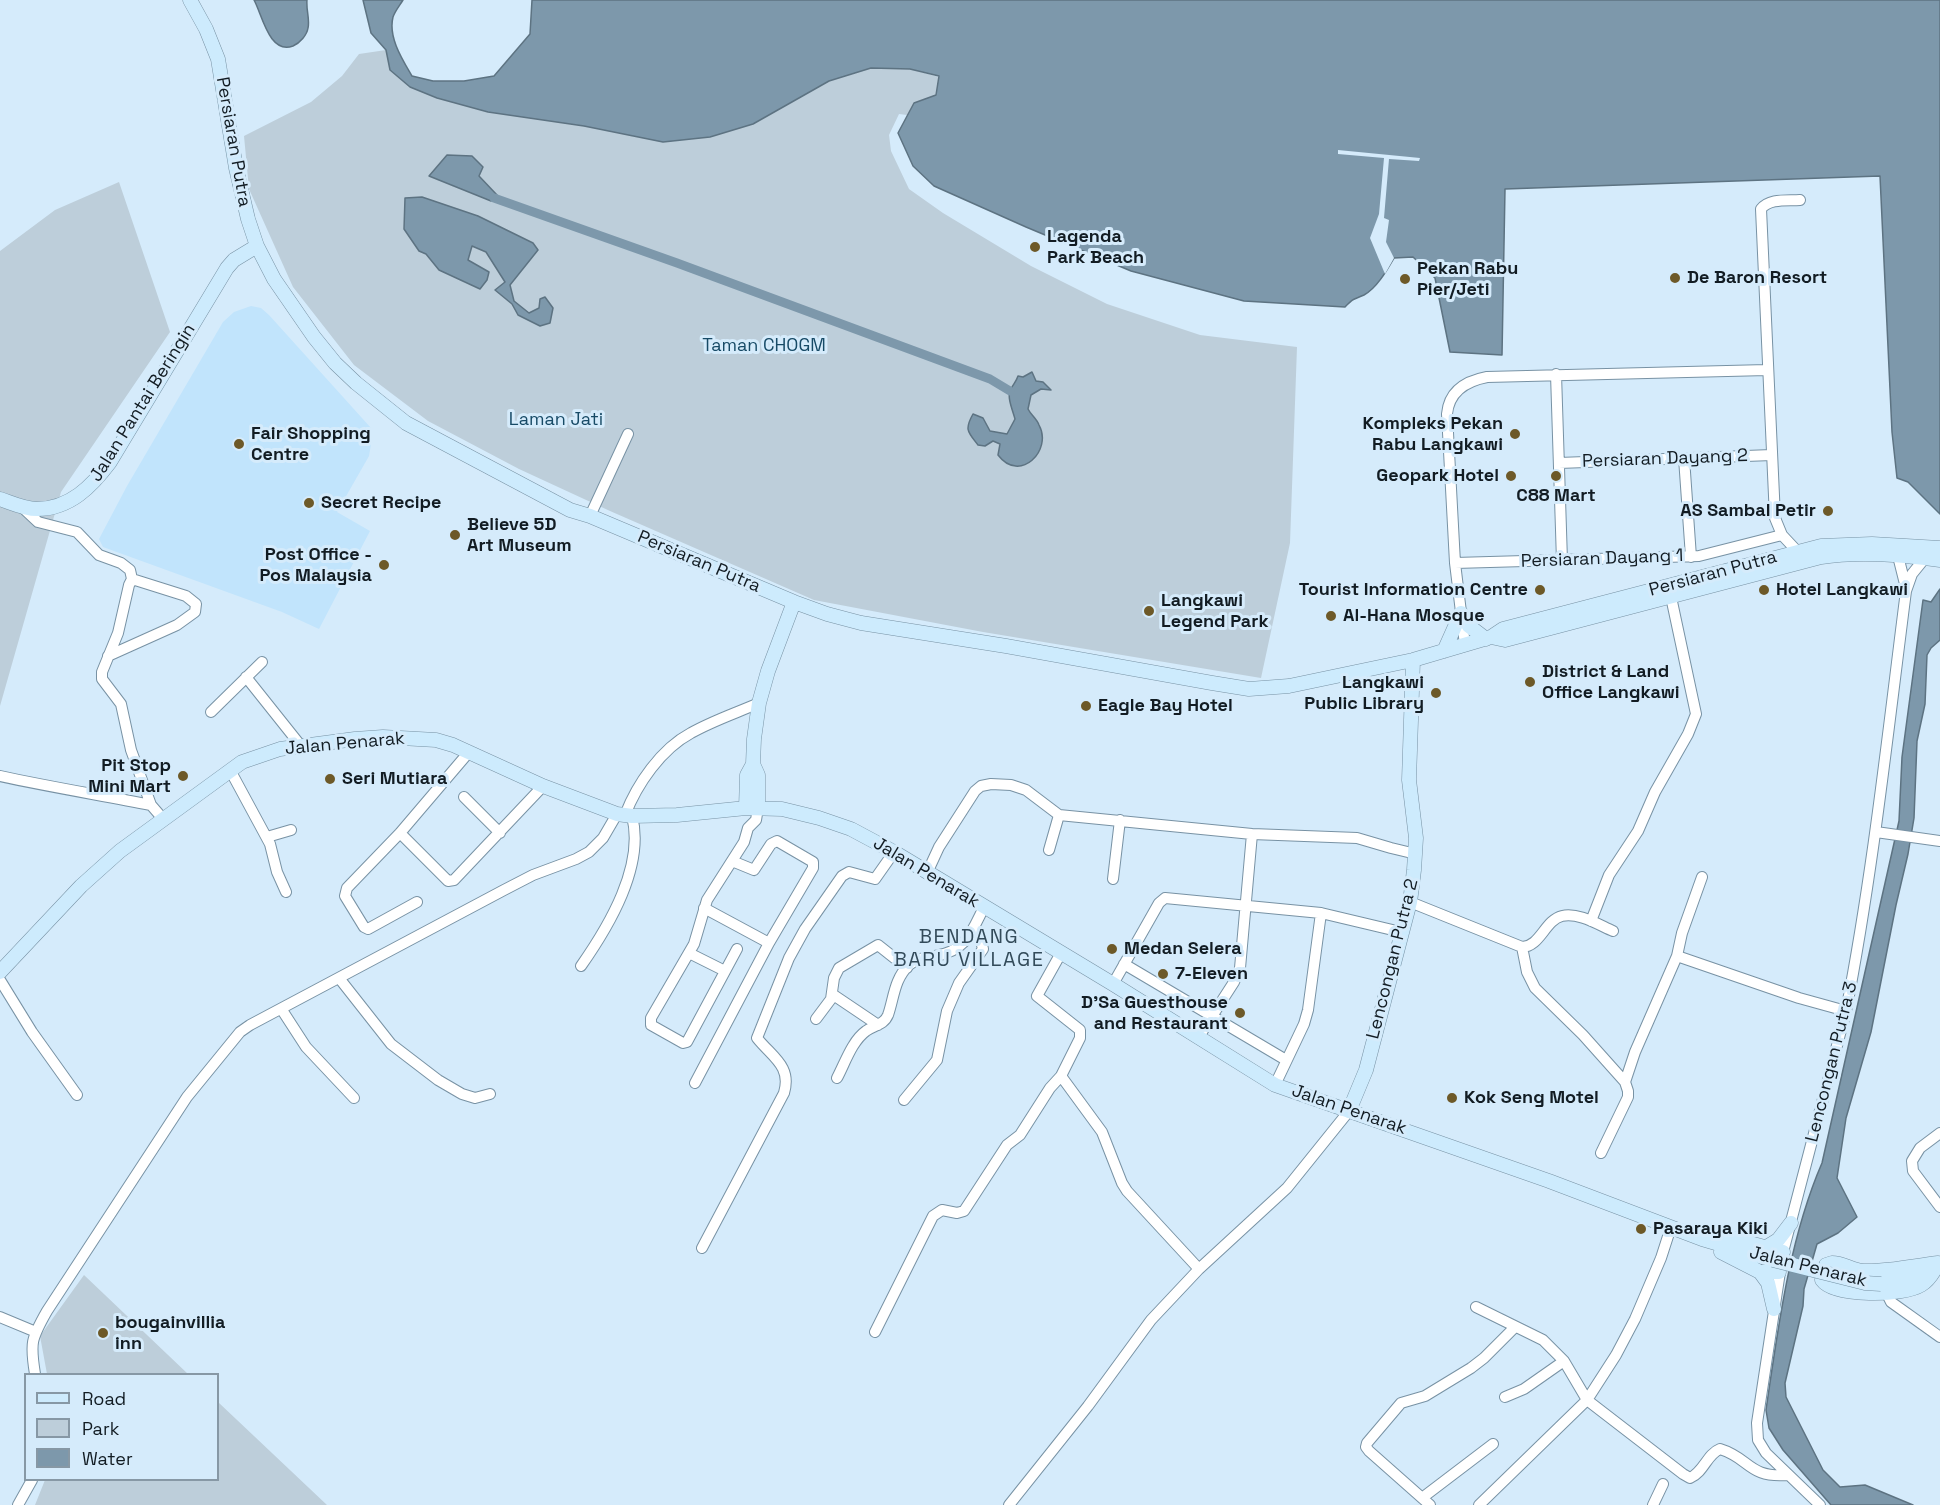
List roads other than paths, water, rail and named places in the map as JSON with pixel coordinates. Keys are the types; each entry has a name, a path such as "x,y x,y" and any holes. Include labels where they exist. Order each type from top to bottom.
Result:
{"main road":[{"name":"Persiaran Putra","path":"190,0 206,29 218,59 241,198 257,246 285,296 335,363 378,402 406,423 570,510 590,516 827,614 861,623 1249,688 1289,686 1413,660 1489,638 1503,628 1670,587 1797,551 1851,543 1935,554"},
{"name":"Jalan Pantai Beringin","path":"0,499 22,507 36,509 77,497 88,489 110,462 227,268 234,260 257,246"},
{"name":"Persiaran Putra","path":"1489,638 1505,640 1821,557 1844,554 1898,556 1935,554"},
{"path":"723,810 752,784 758,775 753,764 759,703 768,670 794,602"},
{"path":"1461,613 1468,626 1489,638"},
{"path":"1444,651 1461,613"},
{"name":"Lencongan Putra 2","path":"1349,1111 1366,1070 1410,902 1416,854 1409,780 1413,660"},
{"name":"Jalan Penarak","path":"0,972 81,886 120,851 242,762 280,749 301,746 355,739 420,738 453,745 543,786 625,815 677,815 752,808 782,809 819,818 850,829 894,852 1275,1085 1550,1181 1702,1239 1884,1289 1920,1275 1939,1262"},
{"path":"752,784 752,808"},
{"path":"752,784 782,809"},
{"path":"1765,1248 1778,1240 1791,1223"},
{"path":"1665,1225 1682,1224 1765,1248 1779,1262 1760,1272"},
{"path":"1702,1239 1760,1272 1768,1283 1773,1309"},
{"path":"1884,1289 1857,1292 1833,1288 1822,1280 1826,1265 1838,1263 1859,1271 1881,1271 1939,1262"}],"street":[{"path":"1797,551 1782,535 1776,518 1767,370 1761,209 1771,201 1800,200"},
{"path":"1465,645 1455,563 1448,406 1456,391 1469,382 1487,377 1767,370"},
{"path":"1556,374 1562,561"},
{"path":"590,516 628,434"},
{"name":"Persiaran Dayang 2","path":"1559,463 1772,454"},
{"path":"1684,458 1691,557"},
{"path":"22,507 38,522 77,532 99,555 122,563 130,570 132,579 118,633 108,656 102,679 121,704 131,750 151,805 164,820"},
{"name":"Persiaran Dayang 1","path":"1455,563 1691,557 1782,535"},
{"path":"1906,591 1912,574 1935,554"},
{"path":"1898,556 1906,591"},
{"path":"108,656 177,625 195,612 196,604 186,596 132,579"},
{"name":"Lencongan Putra 3","path":"1820,1505 1766,1453 1758,1440 1757,1423 1779,1262 1846,1011 1876,832 1906,591"},
{"path":"1591,921 1610,875 1638,831 1655,792 1688,734 1696,714 1671,597"},
{"path":"211,712 262,662"},
{"path":"246,677 301,746"},
{"path":"35,1373 31,1350 32,1338 187,1097 240,1032 250,1024 282,1010 532,875 589,852 625,815 630,801 643,780 675,744 690,733 759,703"},
{"path":"417,902 368,929 364,927 345,896 347,888 400,833 469,752"},
{"path":"231,770 267,837 277,872 286,892"},
{"path":"0,776 151,805"},
{"path":"927,873 939,847 975,791 981,786 991,784 1011,785 1026,790 1059,814 1252,834 1357,838 1416,854"},
{"path":"400,833 448,880 452,881 500,834 543,786"},
{"path":"464,797 500,834"},
{"path":"737,949 690,1040 683,1043 651,1025 651,1018 694,945 704,908 713,889 744,842 752,808"},
{"path":"1049,850 1059,814"},
{"path":"581,966 596,945 612,914 630,871 636,831 625,815"},
{"path":"1113,879 1120,820"},
{"path":"267,837 291,830"},
{"path":"1876,832 1940,841"},
{"path":"1198,1038 1210,1016 1234,982 1240,968 1252,834"},
{"path":"695,1083 769,944 813,868 813,862 777,841 771,844 754,870 732,861"},
{"path":"702,1248 788,1083 781,1065 757,1038 789,958 805,929 842,876 849,872 875,879 894,852"},
{"path":"1625,1082 1635,1052 1677,956 1682,933 1702,877"},
{"path":"1113,984 1159,903 1165,898 1320,913 1401,932"},
{"path":"1410,902 1522,947 1531,945 1556,919 1563,915 1591,921 1613,931"},
{"path":"837,1078 858,1039 887,1017 898,980 907,968 918,959 954,951 963,944 971,934 984,907"},
{"path":"704,908 769,944"},
{"path":"1275,1085 1304,1024 1308,1010 1320,913"},
{"path":"904,1100 937,1060 947,1011 959,983 983,949 981,941 971,934"},
{"path":"816,1019 827,1006 839,968 878,945 907,968"},
{"path":"1522,947 1527,972 1535,987 1583,1035 1625,1082 1628,1097 1601,1153"},
{"path":"689,953 725,971"},
{"path":"875,1332 933,1216 942,1210 957,1213 964,1211 1007,1145 1020,1135 1050,1088 1061,1076 1080,1038 1080,1030 1037,996 1061,953"},
{"path":"1677,956 1799,998 1846,1011"},
{"path":"1124,964 1286,1060"},
{"path":"339,978 390,1044 462,1095 475,1098 490,1094"},
{"path":"0,980 32,1032 77,1095"},
{"path":"832,994 878,1025"},
{"path":"282,1010 306,1047 354,1098"},
{"path":"1061,1076 1102,1131 1127,1191 1199,1269"},
{"path":"1009,1505 1088,1406 1151,1320 1199,1269 1287,1188 1349,1111"},
{"path":"1940,1133 1920,1148 1912,1161 1913,1171 1940,1207"},
{"path":"1479,1505 1587,1400 1635,1319 1661,1258 1665,1225"},
{"path":"1884,1289 1891,1302 1940,1337"},
{"path":"1476,1307 1543,1340 1564,1361 1587,1400 1690,1478 1698,1475 1716,1450 1720,1449 1761,1474 1787,1475"},
{"path":"0,1317 36,1332"},
{"path":"1493,1443 1426,1502 1366,1447 1401,1403 1425,1396 1471,1368 1515,1326"},
{"path":"1505,1397 1524,1389 1564,1361"},
{"path":"18,1505 31,1481"},
{"path":"1653,1505 1663,1484"}],"water":[{"path":"254,0 307,0 308,25 305,36 293,46 278,45 268,32"},
{"path":"363,0 403,0 393,17 392,32 397,48 412,76 433,81 464,81 494,76 530,34 532,0 1940,0 1940,514 1908,482 1897,478 1892,432 1880,176 1505,189 1502,355 1450,352 1435,278 1413,257 1394,258 1373,288 1345,307 1244,301 1131,271 934,186 913,166 898,133 914,103 936,95 939,76 910,69 871,68 829,81 753,124 710,137 663,142 584,126 488,112 437,98 410,87 390,70 386,50 371,33"},
{"path":"447,155 472,156 483,167 479,176 497,195 491,201 429,176"},
{"path":"422,197 478,216 533,243 538,250 510,285 514,301 529,313 539,308 540,299 545,297 553,308 550,323 540,326 518,315 512,304 495,290 505,282 486,252 472,246 468,260 489,272 487,280 480,289 439,270 426,254 419,251 404,229 405,198"},
{"path":"1032,372 1036,381 1043,382 1051,390 1041,389 1031,395 1028,409 1039,425 1042,444 1032,460 1024,465 1016,466 1007,463 998,455 1000,444 993,441 985,446 978,445 968,427 973,414 983,418 990,431 1007,434 1015,419 1010,392 1018,376 1023,377"},
{"path":"1940,589 1940,640 1927,655 1925,704 1917,741 1914,818 1908,854 1871,1032 1846,1118 1837,1178 1857,1217 1838,1233 1817,1244 1804,1289 1803,1306 1785,1383 1786,1397 1823,1470 1840,1487 1865,1485 1913,1505 1831,1505 1783,1450 1769,1428 1766,1410 1780,1316 1793,1253 1801,1222 1822,1163 1899,821 1902,757 1923,600 1931,602"}],"waterway":[{"path":"494,198 990,379 1010,391"}],"place":[{"name":"Lagenda Park Beach","path":"1035,247"},
{"name":"De Baron Resort","path":"1675,278"},
{"name":"Pekan Rabu Pier/Jeti","path":"1405,279"},
{"name":"Kompleks Pekan Rabu Langkawi","path":"1515,434"},
{"name":"Fair Shopping Centre","path":"239,444"},
{"name":"Geopark Hotel","path":"1511,476"},
{"name":"C88 Mart","path":"1556,476"},
{"name":"Secret Recipe","path":"309,503"},
{"name":"AS Sambal Petir","path":"1828,511"},
{"name":"Believe 5D Art Museum","path":"455,535"},
{"name":"Post Office - Pos Malaysia","path":"384,565"},
{"name":"Tourist Information Centre","path":"1540,590"},
{"name":"Hotel Langkawi","path":"1764,590"},
{"name":"Langkawi Legend Park","path":"1149,611"},
{"name":"Al-Hana Mosque","path":"1331,616"},
{"name":"District & Land Office Langkawi","path":"1530,682"},
{"name":"Langkawi Public Library","path":"1436,693"},
{"name":"Eagle Bay Hotel","path":"1086,706"},
{"name":"Pit Stop Mini Mart","path":"183,776"},
{"name":"Seri Mutiara","path":"330,779"},
{"name":"Medan Selera","path":"1112,949"},
{"name":"7-Eleven","path":"1163,974"},
{"name":"D'Sa Guesthouse and Restaurant","path":"1240,1013"},
{"name":"Kok Seng Motel","path":"1452,1098"},
{"name":"Pasaraya Kiki","path":"1641,1229"},
{"name":"bougainvillia inn","path":"103,1333"}],"district":[{"name":"BENDANG BARU VILLAGE","path":"969,950"}],"park label":[{"name":"Taman CHOGM","path":"764,346"},
{"name":"Laman Jati","path":"556,420"}]}
